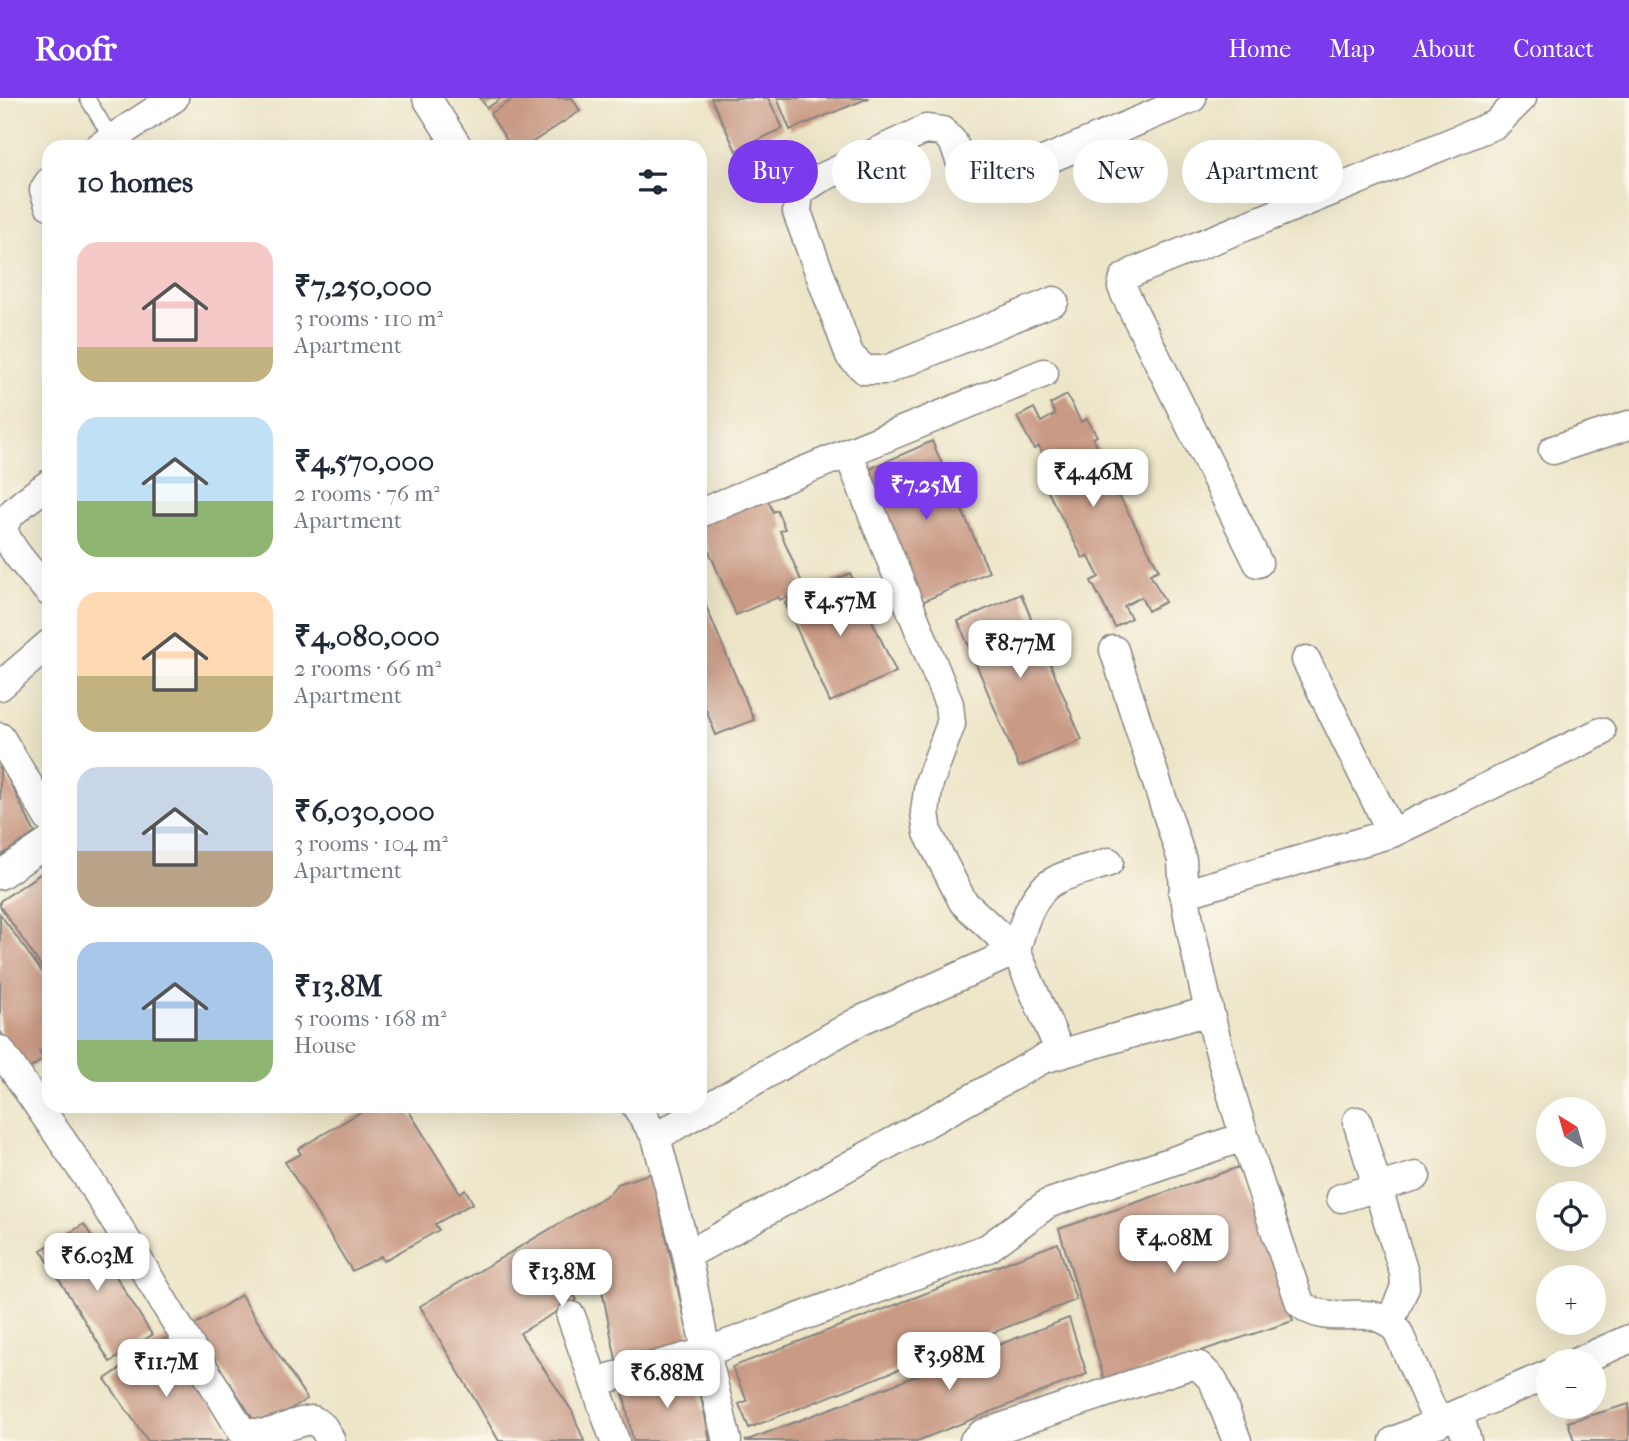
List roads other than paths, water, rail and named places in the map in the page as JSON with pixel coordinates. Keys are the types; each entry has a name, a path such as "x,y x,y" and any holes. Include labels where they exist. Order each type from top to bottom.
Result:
{"street":[{"path":"110,140 174,98"},
{"path":"427,98 454,140"},
{"path":"1054,301 886,370 865,370 850,356 797,212 799,192 819,179 926,129 942,131 953,142 965,173 976,182 994,182 1192,98"},
{"path":"1258,563 1126,296 1122,287 1124,278 1522,98"},
{"path":"707,510 1044,373"},
{"path":"1553,450 1629,425"},
{"path":"848,453 949,704 951,724 929,783 925,812 928,833 963,902 1016,951 1061,1054"},
{"path":"42,490 10,515 2,533 7,543 42,584"},
{"path":"1114,650 1182,860 1183,894 1208,1012 1243,1137 1300,1303 1309,1311 1322,1316 1376,1315 1391,1322 1449,1419 1467,1441"},
{"path":"0,686 42,651"},
{"path":"1306,660 1392,833"},
{"path":"1183,894 1392,833 1601,732"},
{"path":"0,737 42,807"},
{"path":"0,874 42,847"},
{"path":"1016,951 1022,926 1037,898 1055,880 1109,862"},
{"path":"707,1108 859,1021 1016,951"},
{"path":"688,1255 1031,1066 1061,1054 1208,1012"},
{"path":"0,1050 42,1111"},
{"path":"43,1113 96,1190 241,1430 254,1440 271,1440 299,1421 313,1420 323,1427 331,1441"},
{"path":"641,1113 656,1137 688,1255 706,1352 727,1441"},
{"path":"656,1137 698,1113"},
{"path":"1357,1121 1404,1273 1405,1287 1391,1322"},
{"path":"594,1382 706,1352 988,1248 1047,1205 1243,1137"},
{"path":"1341,1198 1416,1176"},
{"path":"571,1316 615,1441"},
{"path":"1606,1349 1629,1339"},
{"path":"974,1441 982,1434 1187,1366 1199,1366 1213,1380 1237,1441"},
{"path":"1394,1441 1536,1380"}],"lane":[{"path":"87,98 104,140"}]}
